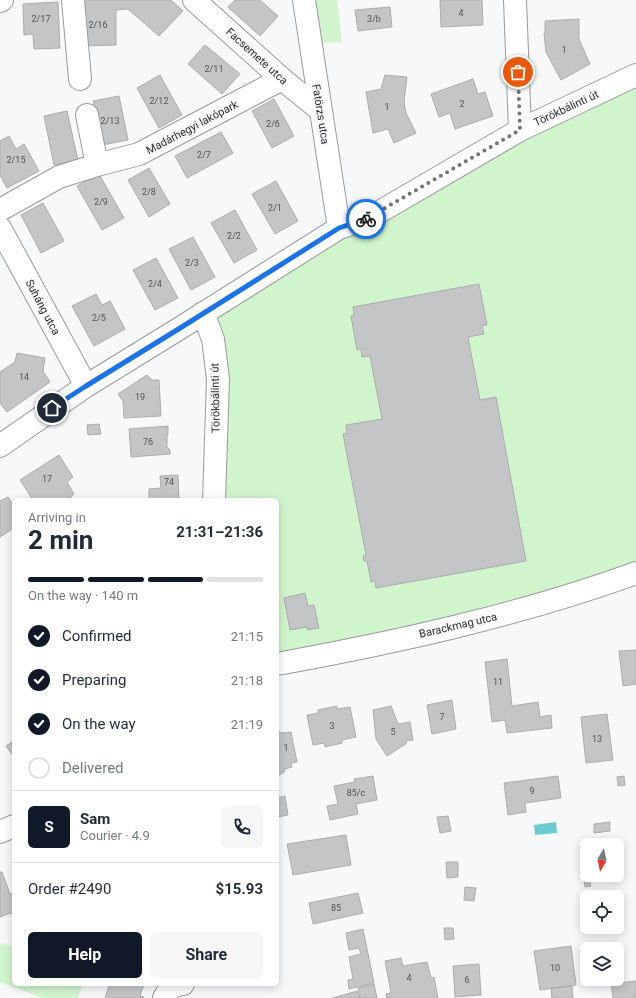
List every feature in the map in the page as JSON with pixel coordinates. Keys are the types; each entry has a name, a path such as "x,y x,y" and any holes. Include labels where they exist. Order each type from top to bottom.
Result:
{"street":[{"path":"73,0 80,79"},
{"name":"Facsemete utca","path":"194,0 282,79 320,110"},
{"name":"Fatörzs utca","path":"304,0 339,228"},
{"path":"515,0 520,130"},
{"name":"Törökbálinti út","path":"214,498 218,379 213,339 203,313 339,228 369,218 520,130 636,75"},
{"name":"Madárhegyi lakópark","path":"0,210 58,177 139,154 282,79"},
{"path":"87,115 97,165"},
{"name":"Suháng utca","path":"0,228 86,386"},
{"path":"0,446 86,386 203,313"},
{"name":"Barackmag utca","path":"279,664 356,650 515,612 606,584 636,573"},
{"path":"0,832 12,827"},
{"path":"164,998 169,989 174,986"},
{"path":"188,998 189,986"}],"green space":[{"path":"314,0 337,0 342,42 320,43"},
{"path":"636,75 636,573 279,663 279,498 214,498 203,313"},
{"path":"1,943 12,946 12,986 82,986 78,998 43,998 0,982"}],"water":[{"path":"556,822 557,833 535,835 534,825"}],"building":[{"path":"79,0 171,0 183,11 159,36 128,9 116,10 116,45 81,46"},
{"path":"235,0 260,0 278,16 260,36 228,7"},
{"path":"440,0 482,0 483,25 441,27"},
{"path":"58,2 60,48 34,49 33,34 24,35 23,4"},
{"path":"390,7 392,27 358,31 355,10"},
{"path":"579,19 579,39 590,64 561,80 546,52 544,33 545,21"},
{"path":"205,45 240,74 222,94 188,64"},
{"path":"160,75 182,115 159,128 137,88"},
{"path":"385,75 407,77 404,102 406,113 416,133 394,143 388,129 373,133 366,92 381,89"},
{"path":"473,79 478,94 485,92 493,116 455,129 450,113 439,117 431,94"},
{"path":"119,96 128,140 102,145 93,101"},
{"path":"274,99 294,136 272,148 252,111"},
{"path":"67,111 78,160 54,165 44,116"},
{"path":"221,132 233,153 187,178 175,156"},
{"path":"9,136 16,149 24,144 39,171 7,188 0,175 0,141"},
{"path":"149,168 170,204 149,217 128,180"},
{"path":"99,174 124,218 102,230 77,186"},
{"path":"276,181 298,221 275,234 252,194"},
{"path":"43,203 64,241 41,253 21,215"},
{"path":"235,210 257,250 234,263 211,223"},
{"path":"193,237 215,277 191,290 169,249"},
{"path":"156,258 178,298 155,310 133,270"},
{"path":"479,284 487,325 482,326 484,334 468,337 480,400 496,397 526,561 376,588 375,581 371,582 367,561 364,561 363,556 366,555 343,434 347,433 346,425 382,419 370,356 362,357 361,349 357,350 351,316 354,315 353,307"},
{"path":"96,294 102,305 110,301 125,329 94,346 72,306"},
{"path":"17,353 45,358 43,371 50,382 7,412 0,403 0,372 15,362"},
{"path":"147,375 152,380 159,380 161,416 124,418 123,401 118,394"},
{"path":"99,424 101,434 88,435 87,425"},
{"path":"168,426 167,447 170,450 170,454 131,457 129,429"},
{"path":"59,455 73,477 67,482 74,494 70,498 32,498 20,480"},
{"path":"178,475 179,498 149,498 149,489 161,488 160,476"},
{"path":"8,497 12,504 12,529 0,537 0,501"},
{"path":"305,593 308,606 314,605 319,628 307,630 307,627 290,630 284,598"},
{"path":"636,650 636,684 623,686 619,651"},
{"path":"507,659 512,706 538,702 540,717 551,715 552,728 507,733 505,720 492,722 485,662"},
{"path":"452,700 456,729 432,734 427,705"},
{"path":"337,706 337,709 350,707 356,737 342,740 342,743 325,747 324,743 313,745 307,715 318,713 318,710"},
{"path":"391,706 398,724 410,722 413,740 405,741 407,743 387,756 376,739 373,710"},
{"path":"607,714 613,760 586,763 581,717"},
{"path":"279,731 281,733 291,732 297,762 291,763 292,767 285,769 280,775"},
{"path":"12,742 12,754 6,746"},
{"path":"373,776 377,800 356,804 358,814 330,820 327,806 338,804 334,786 355,782 354,779"},
{"path":"558,776 561,798 525,803 526,812 508,815 504,783"},
{"path":"624,776 625,785 618,786 617,777"},
{"path":"285,796 288,815 279,817 279,798"},
{"path":"448,816 451,831 440,833 437,817"},
{"path":"610,822 610,831 594,833 594,824"},
{"path":"346,835 351,865 293,875 287,844"},
{"path":"446,862 458,862 458,877 447,878"},
{"path":"0,872 2,872 10,894 12,893 12,913 0,917"},
{"path":"584,882 590,882 591,886 585,887"},
{"path":"465,887 476,888 474,901 464,900"},
{"path":"358,893 363,913 313,924 309,903"},
{"path":"444,928 453,928 454,939 445,940"},
{"path":"363,929 374,983 349,989 348,980 353,979 349,957 361,954 359,948 349,950 346,933"},
{"path":"571,946 576,985 540,990 534,951"},
{"path":"401,958 403,966 427,962 431,978 434,977 438,998 387,998 386,994 391,993 385,961"},
{"path":"479,964 481,995 455,997 453,966"},
{"path":"636,981 636,998 613,998 611,986 624,986 624,982"},
{"path":"374,984 377,998 360,998 358,988"},
{"path":"109,986 143,986 140,996 144,997 143,998 105,998"},
{"path":"572,986 573,998 552,998 551,988"},
{"path":"357,991 359,998 333,998"}],"way so far":[{"path":"366,219 520,130 518,72"}],"route":[{"path":"52,408 339,228 366,219"}]}
